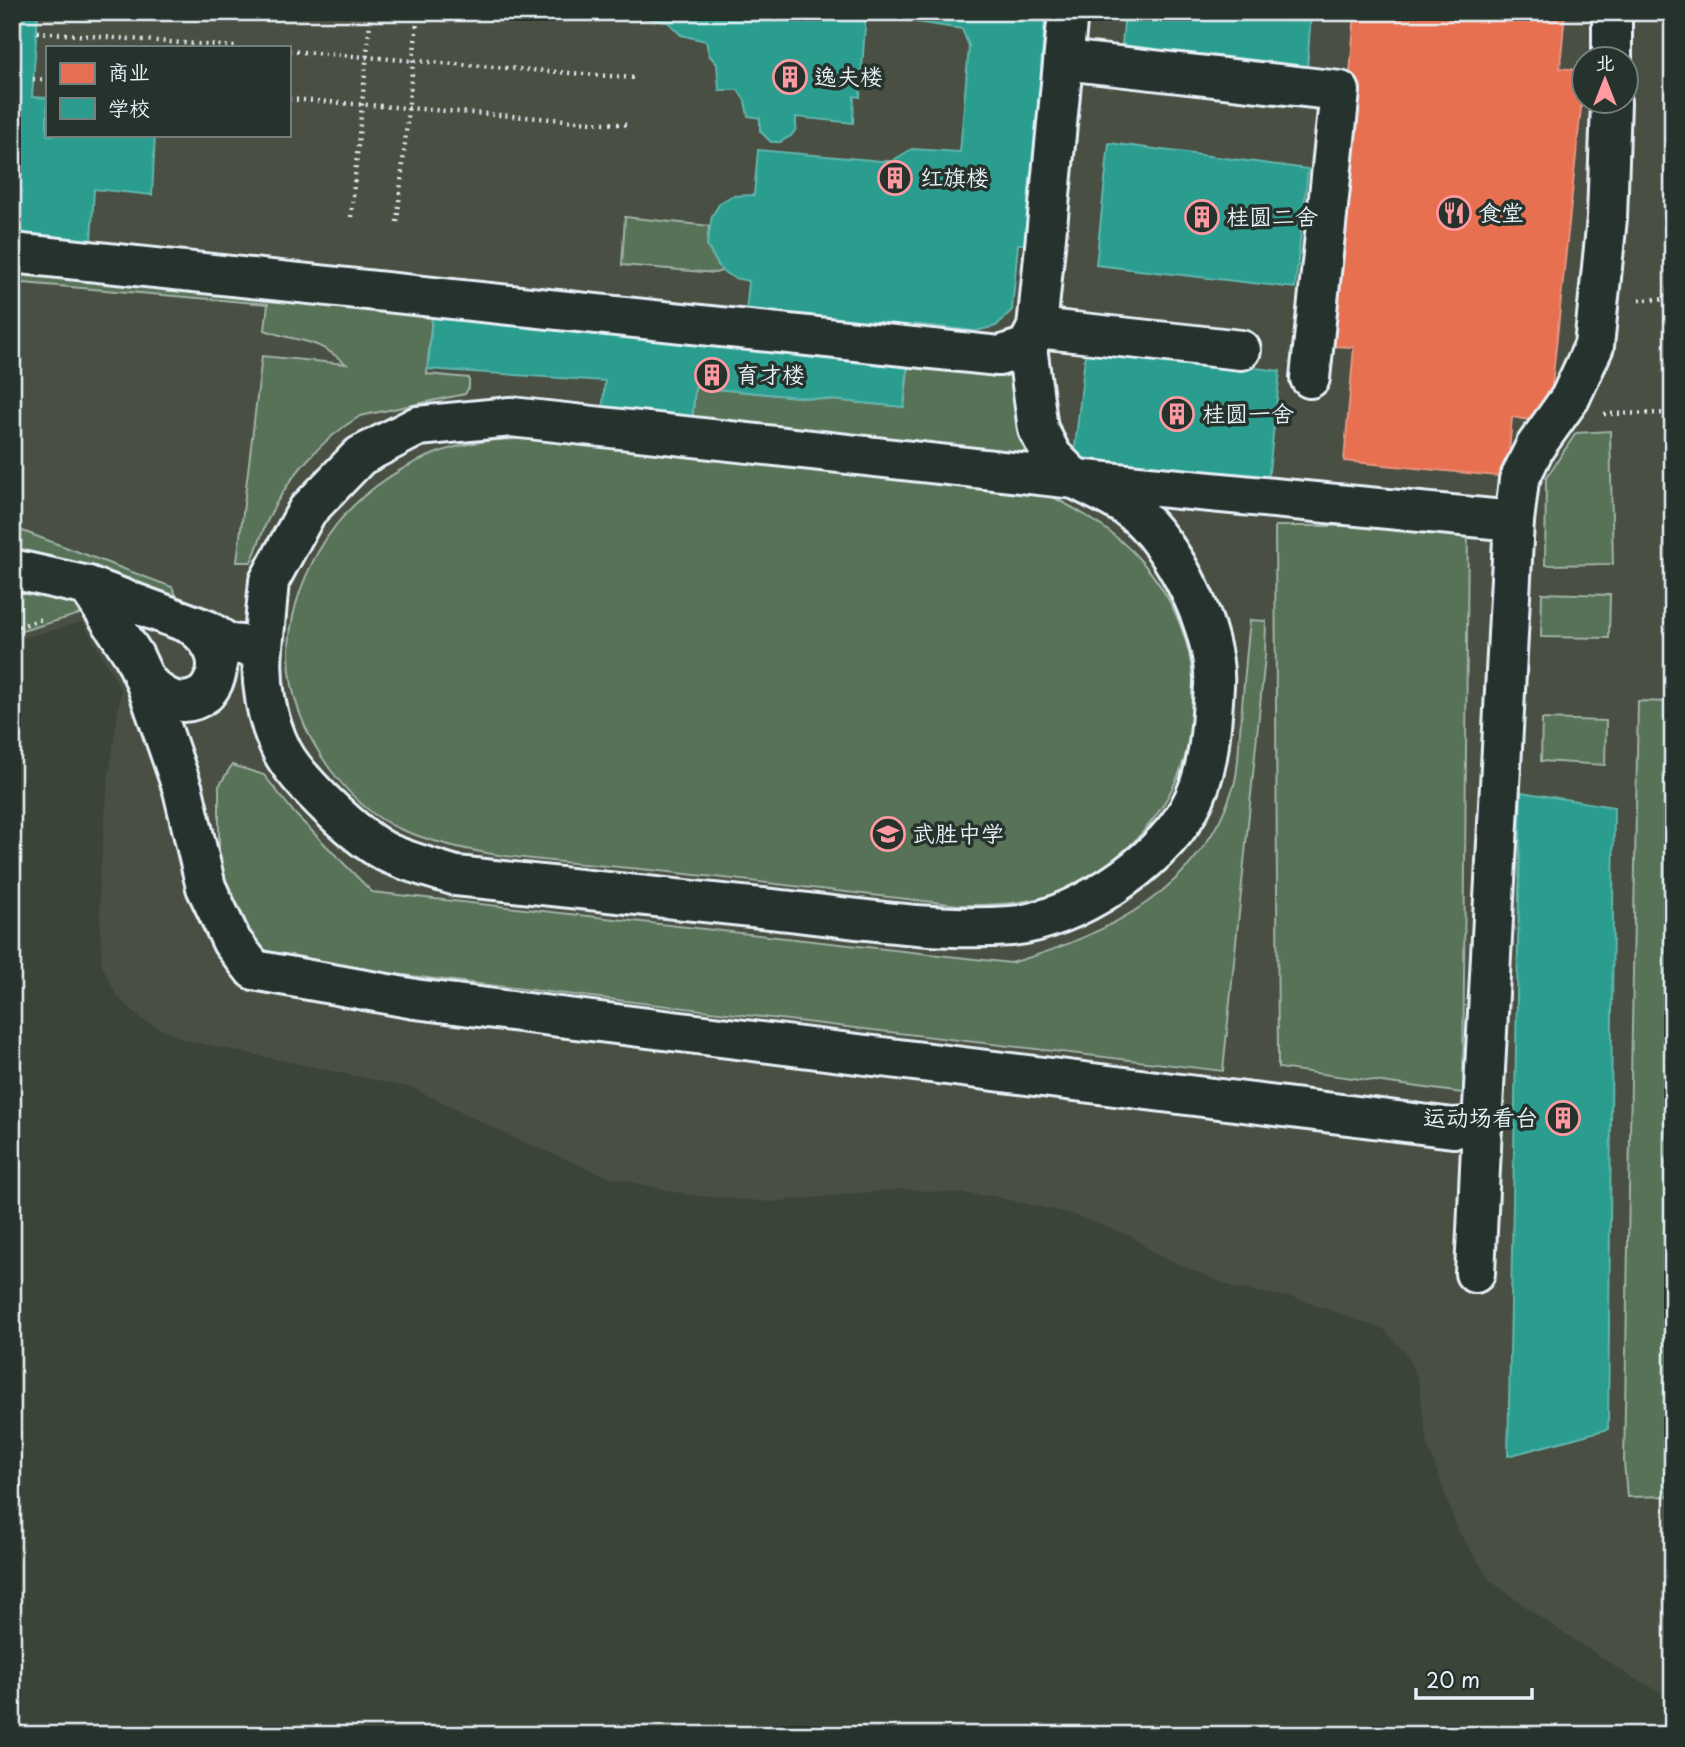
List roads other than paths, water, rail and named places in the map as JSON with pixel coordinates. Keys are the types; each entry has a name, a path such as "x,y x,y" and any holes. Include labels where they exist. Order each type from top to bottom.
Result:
{"street":[{"path":"1068,12 1032,337 1038,429 1052,456 1075,479 1132,510 1161,542 1191,594 1207,633 1214,680 1209,758 1189,811 1156,853 1100,893 1059,914 1012,926 927,925 456,876 388,853 354,831 282,752 267,709 261,669 269,581 307,511 360,456 418,426 511,417 1075,479 1514,521"},
{"path":"1612,12 1612,46"},
{"path":"1063,60 1340,91 1310,378"},
{"path":"1475,1273 1514,521 1519,480 1535,447 1570,398 1594,346 1607,218 1611,116"},
{"path":"12,253 999,356 1032,337 1241,350"},
{"path":"12,569 89,586 181,621 229,644 263,647"},
{"path":"89,586 140,668 167,700 182,702 206,693 216,671 216,650 211,641 181,621 150,620 138,634 140,668 183,790 206,887 232,942 254,970 415,999 1453,1128 1482,1126"}],"place":[{"name":"逸夫楼","path":"790,77"},
{"name":"红旗楼","path":"895,178"},
{"name":"食堂","path":"1454,213"},
{"name":"桂圆二舍","path":"1202,217"},
{"name":"育才楼","path":"712,375"},
{"name":"桂圆一舍","path":"1177,414"},
{"name":"武胜中学","path":"888,834"},
{"name":"运动场看台","path":"1563,1118"}]}
